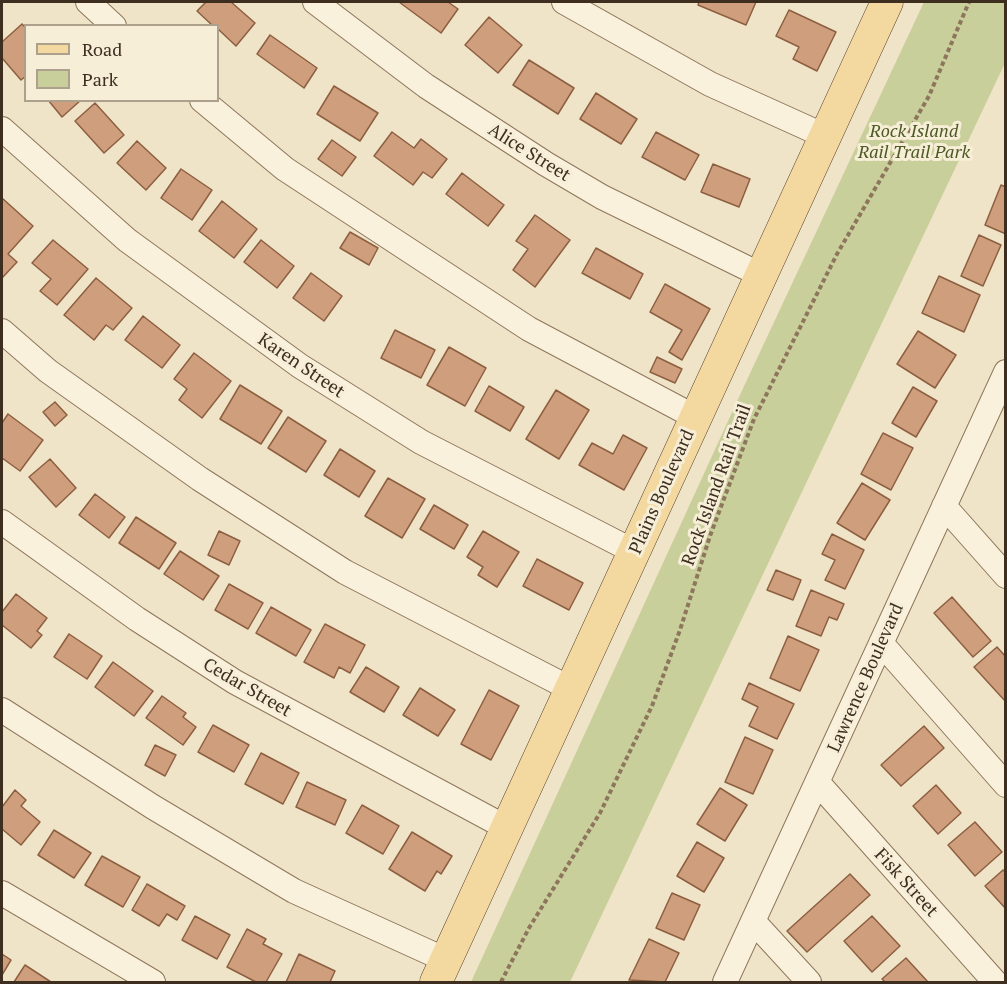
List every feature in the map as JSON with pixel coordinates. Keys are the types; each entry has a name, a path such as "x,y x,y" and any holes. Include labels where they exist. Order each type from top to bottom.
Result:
{"main road":[{"name":"Plains Boulevard","path":"441,971 886,2"}],"street":[{"path":"88,2 112,24"},
{"name":"Alice Street","path":"315,2 426,86 546,164 602,197 761,275"},
{"path":"564,2 710,84 825,136"},
{"path":"204,102 285,169 519,323 695,417"},
{"name":"Karen Street","path":"2,129 127,240 300,366 421,442 634,552"},
{"path":"2,331 48,371 200,479 345,572 571,689"},
{"name":"Lawrence Boulevard","path":"725,982 1005,372"},
{"path":"944,506 1005,576"},
{"name":"Cedar Street","path":"2,522 137,619 235,682 507,828"},
{"path":"881,643 1005,784"},
{"path":"2,710 153,807 294,891 441,971"},
{"name":"Fisk Street","path":"818,783 995,982"},
{"path":"2,893 153,982"},
{"path":"753,921 809,982"}],"path":[{"name":"Rock Island Rail Trail","path":"501,982 529,927 600,813 652,706 680,630 710,536 754,419 837,254 929,96 969,2"}],"green space":[{"name":"Rock Island Rail Trail Park","path":"924,2 1005,2 1005,63 570,982 471,982 745,384"}],"building":[{"path":"206,2 231,2 255,23 236,46 219,30 219,24 211,24 197,11"},
{"path":"399,2 448,2 458,9 441,33"},
{"path":"699,2 756,2 746,25 698,5"},
{"path":"789,10 836,32 817,71 793,59 799,47 776,36"},
{"path":"489,17 522,45 498,73 465,45"},
{"path":"22,24 24,26 24,78 21,80 2,58 2,42"},
{"path":"270,35 317,68 304,88 257,54"},
{"path":"529,60 574,88 558,114 513,85"},
{"path":"334,86 378,113 360,141 317,114"},
{"path":"596,93 637,119 621,144 580,119"},
{"path":"50,102 79,102 62,117"},
{"path":"95,103 124,135 104,153 75,121"},
{"path":"392,132 414,148 421,139 447,159 432,178 423,172 413,185 374,156"},
{"path":"656,132 699,155 685,180 642,157"},
{"path":"332,140 356,157 342,176 318,159"},
{"path":"137,141 166,168 146,190 117,163"},
{"path":"713,164 750,179 739,207 701,192"},
{"path":"181,169 212,190 192,220 161,198"},
{"path":"462,173 504,205 488,226 446,194"},
{"path":"1001,185 1006,187 1006,234 985,225"},
{"path":"2,198 33,226 8,254 17,262 2,278"},
{"path":"222,201 257,229 234,258 199,231"},
{"path":"535,215 570,240 535,287 513,270 528,249 516,241"},
{"path":"350,232 378,248 369,265 340,248"},
{"path":"979,235 1001,245 983,286 961,276"},
{"path":"53,240 88,269 57,305 40,291 51,279 32,263"},
{"path":"261,240 294,266 277,288 244,262"},
{"path":"596,248 643,274 630,299 582,273"},
{"path":"311,273 342,296 324,321 293,298"},
{"path":"939,276 980,295 964,332 922,313"},
{"path":"96,278 132,308 113,330 106,325 94,340 64,315"},
{"path":"665,284 710,309 682,360 669,352 682,330 650,312"},
{"path":"143,316 180,345 162,368 125,340"},
{"path":"395,330 435,350 421,378 381,358"},
{"path":"918,331 956,355 935,388 897,364"},
{"path":"449,347 486,368 465,406 427,385"},
{"path":"194,353 231,381 202,418 179,400 187,389 174,379"},
{"path":"657,357 682,369 675,383 650,372"},
{"path":"240,385 282,411 261,444 220,419"},
{"path":"489,386 524,407 510,431 475,411"},
{"path":"913,387 937,401 916,437 892,423"},
{"path":"556,390 589,410 559,459 526,439"},
{"path":"55,402 67,415 55,426 43,412"},
{"path":"8,414 43,440 20,471 2,458 2,423"},
{"path":"288,417 326,441 306,472 268,448"},
{"path":"883,433 913,448 891,490 861,474"},
{"path":"623,435 647,448 624,490 579,465 592,443 613,454"},
{"path":"340,449 375,471 359,497 324,475"},
{"path":"50,459 76,488 56,507 29,477"},
{"path":"388,478 425,499 402,538 365,516"},
{"path":"862,483 890,500 865,540 837,523"},
{"path":"95,494 125,517 109,538 79,515"},
{"path":"434,505 468,525 454,549 420,529"},
{"path":"136,517 176,543 159,569 119,543"},
{"path":"219,531 240,541 229,565 208,555"},
{"path":"483,531 519,552 497,587 478,575 483,567 467,557"},
{"path":"832,534 864,550 845,589 825,580 835,560 822,554"},
{"path":"180,551 219,576 203,600 164,574"},
{"path":"537,559 583,583 569,610 523,586"},
{"path":"776,570 801,580 793,600 767,590"},
{"path":"229,584 263,603 248,629 215,610"},
{"path":"811,590 844,604 837,620 829,617 821,636 796,626"},
{"path":"16,594 47,618 37,631 42,635 31,648 2,625 2,612"},
{"path":"952,597 991,641 973,657 934,613"},
{"path":"271,607 311,630 296,656 256,633"},
{"path":"325,624 365,645 350,673 339,667 334,678 304,662"},
{"path":"69,634 102,656 87,679 54,657"},
{"path":"788,636 819,650 800,691 770,678"},
{"path":"997,647 1006,657 1006,702 974,667"},
{"path":"113,662 153,691 134,716 95,687"},
{"path":"366,667 399,687 384,712 350,692"},
{"path":"749,683 794,704 777,739 749,726 758,707 742,699"},
{"path":"420,688 455,710 438,736 403,715"},
{"path":"489,690 519,706 491,760 461,744"},
{"path":"162,696 186,713 183,717 196,727 183,745 146,718"},
{"path":"213,725 249,745 234,772 198,752"},
{"path":"924,726 944,748 901,786 881,765"},
{"path":"745,737 773,750 753,794 725,782"},
{"path":"155,745 176,755 165,776 145,765"},
{"path":"261,753 299,773 283,804 245,784"},
{"path":"307,782 346,800 335,825 296,807"},
{"path":"936,785 961,813 938,834 913,806"},
{"path":"720,788 747,805 725,841 697,824"},
{"path":"15,790 26,800 21,806 40,822 21,845 2,829 2,807"},
{"path":"362,805 399,826 383,854 346,833"},
{"path":"975,822 1002,852 975,876 948,845"},
{"path":"54,830 91,853 74,878 38,855"},
{"path":"412,832 452,856 441,874 437,871 425,891 389,869"},
{"path":"697,842 724,858 704,892 677,876"},
{"path":"102,856 140,877 123,907 85,885"},
{"path":"1003,870 1006,873 1006,909 985,886"},
{"path":"850,874 870,895 807,952 787,931"},
{"path":"147,884 185,906 177,920 167,914 159,926 132,910"},
{"path":"672,893 700,905 684,940 656,928"},
{"path":"195,916 230,935 217,959 182,940"},
{"path":"872,916 900,946 872,972 844,941"},
{"path":"247,929 266,939 263,944 282,954 266,982 256,982 227,967"},
{"path":"649,939 679,953 665,982 629,980"},
{"path":"2,954 11,960 2,975"},
{"path":"299,954 335,971 330,982 286,982"},
{"path":"906,958 928,982 885,982 882,979"},
{"path":"25,965 51,982 14,982"}]}
